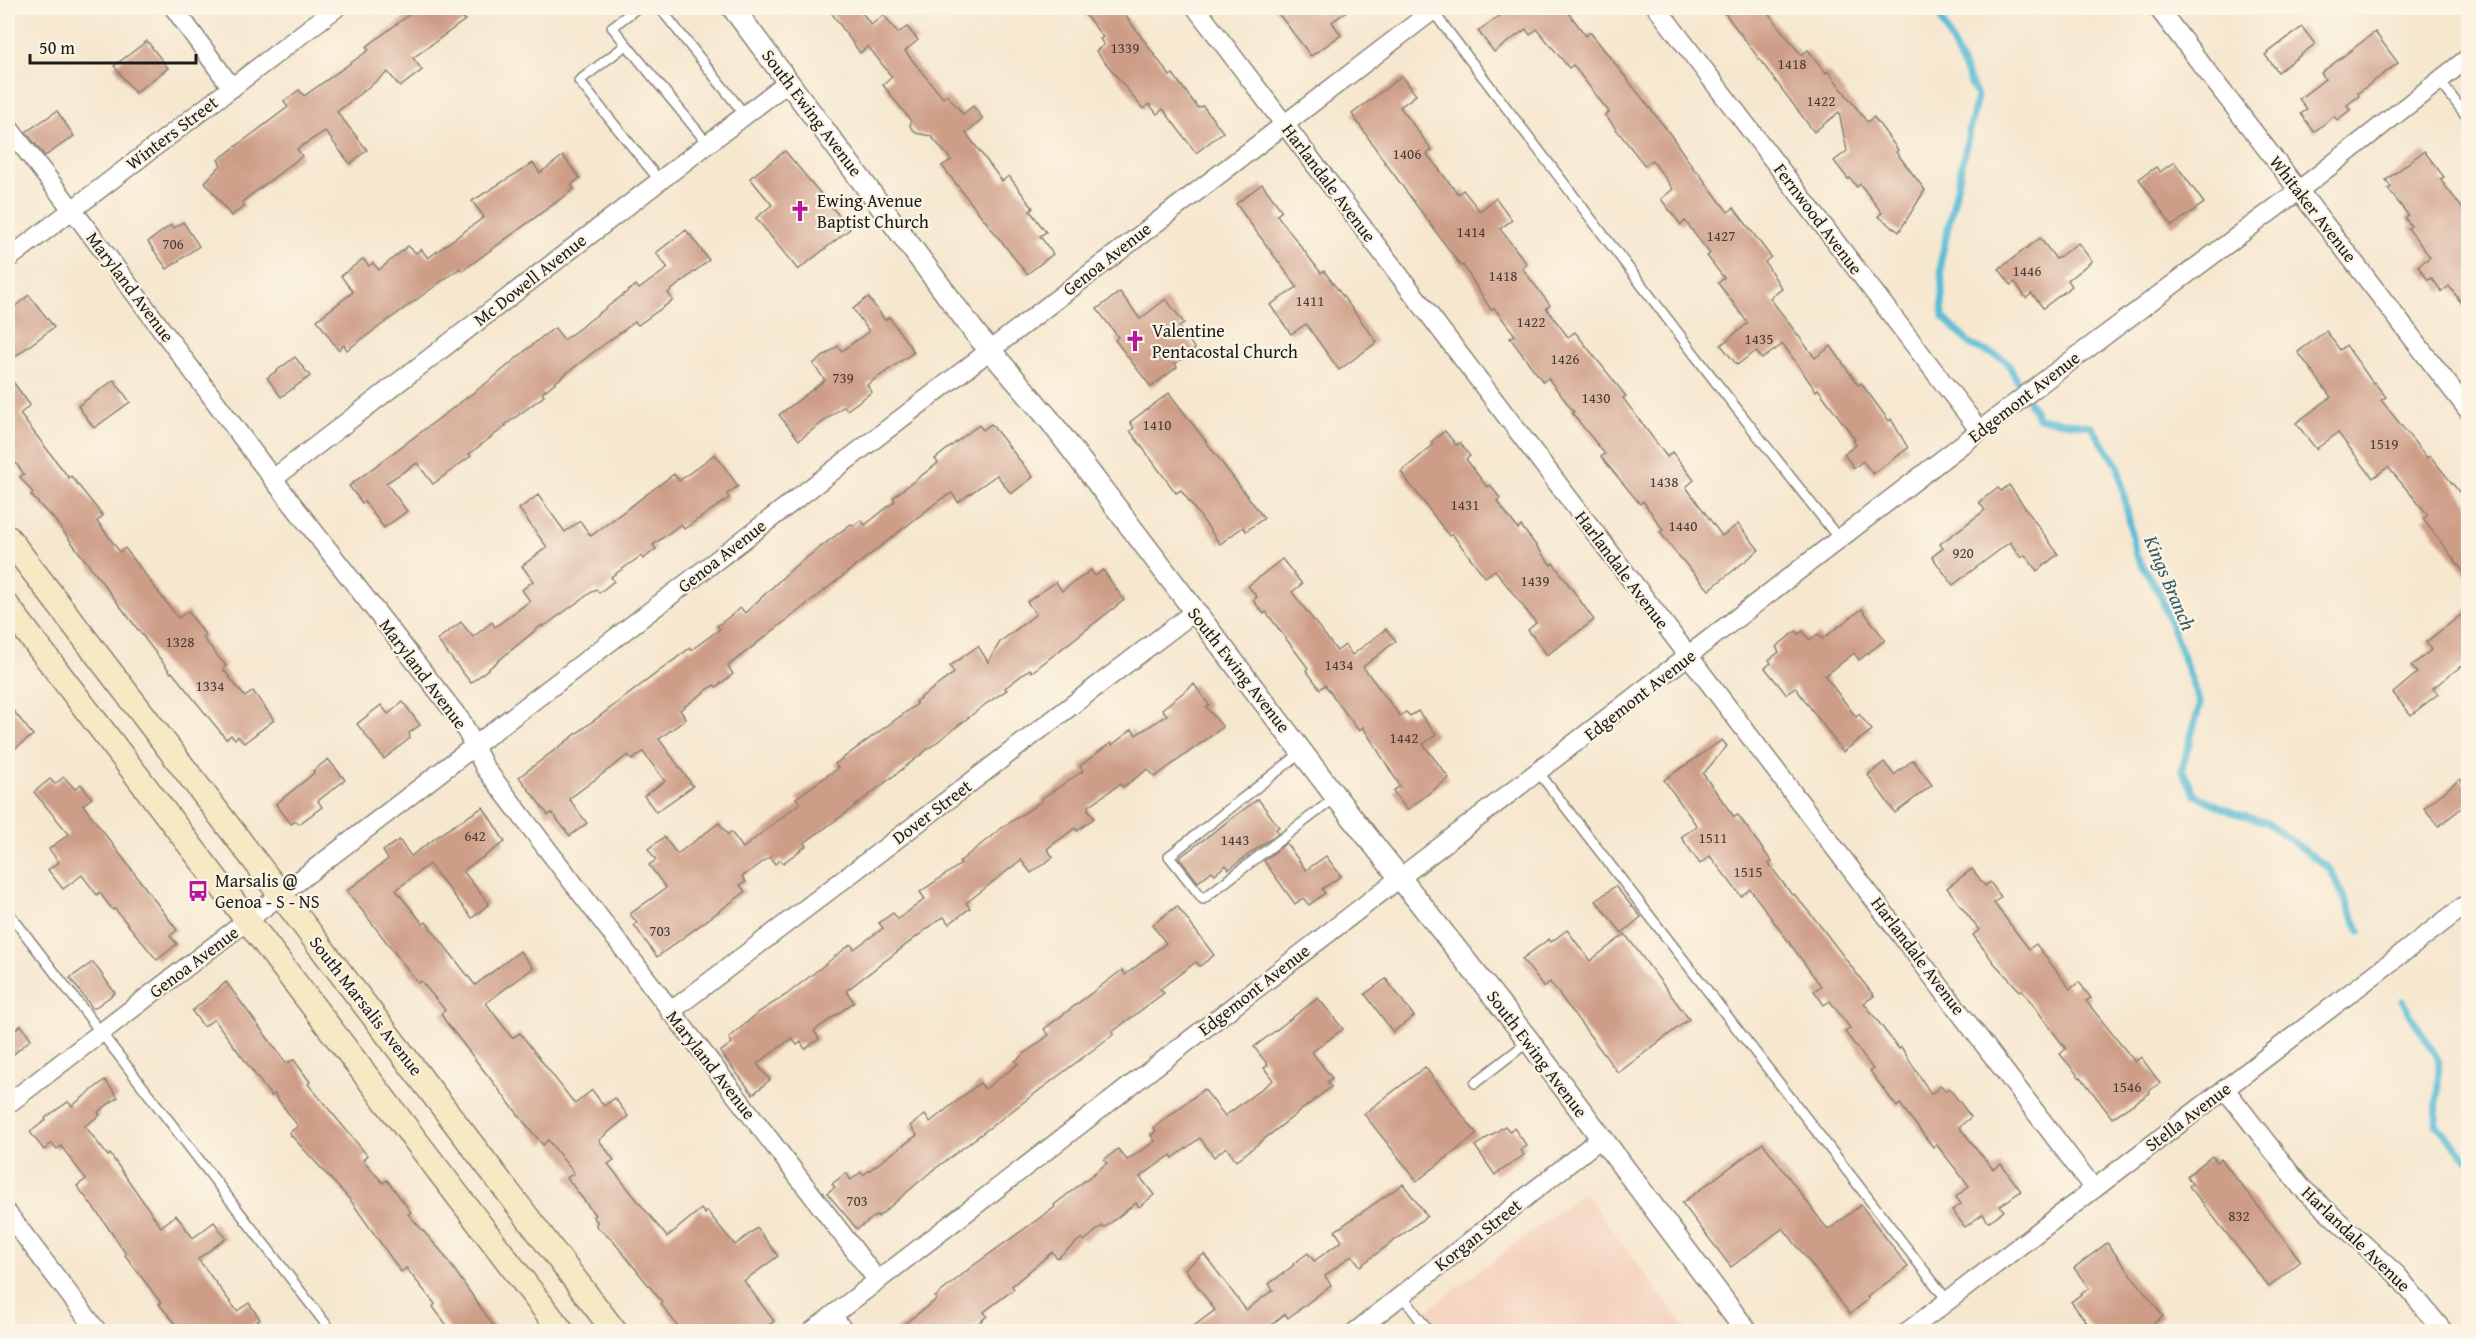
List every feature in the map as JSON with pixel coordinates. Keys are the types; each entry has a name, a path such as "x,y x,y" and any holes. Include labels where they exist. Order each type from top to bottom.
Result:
{"main road":[{"name":"South Marsalis Avenue","path":"8,538 615,1332"},
{"path":"8,607 562,1332"}],"street":[{"path":"174,8 231,88"},
{"name":"Winters Street","path":"8,259 336,8"},
{"name":"South Ewing Avenue","path":"733,8 989,350 1048,418 1336,797 1529,1041 1747,1332"},
{"name":"Harlandale Avenue","path":"1196,8 2094,1189"},
{"name":"Genoa Avenue","path":"8,1104 1433,8"},
{"name":"Fernwood Avenue","path":"1657,8 1980,431"},
{"name":"Whitaker Avenue","path":"2158,8 2469,410"},
{"name":"Edgemont Avenue","path":"811,1332 1539,773 2048,378 2298,191 2469,58"},
{"name":"Mc Dowell Avenue","path":"273,479 788,82"},
{"name":"Maryland Avenue","path":"8,128 273,479 462,722 485,768 878,1281"},
{"name":"Dover Street","path":"670,1012 1194,612"},
{"name":"Stella Avenue","path":"1907,1332 2469,903"},
{"name":"Harlandale Avenue","path":"2225,1089 2301,1187 2321,1208 2397,1275 2444,1332"},
{"name":"Korgan Street","path":"1355,1332 1601,1138"},
{"path":"8,1214 98,1332"}],"lane":[{"path":"637,8 612,27 708,144"},
{"path":"660,8 745,115"},
{"path":"1433,8 1711,376 1840,540"},
{"path":"626,45 579,81 660,181"},
{"path":"2439,80 2469,118"},
{"path":"1302,752 1169,856 1203,899 1336,797"},
{"path":"1539,773 1947,1300"},
{"path":"8,912 332,1332"},
{"path":"1475,1083 1529,1041"},
{"path":"1402,1295 1429,1332"},
{"path":"836,1313 850,1332"}],"shaded area":[{"path":"1584,1192 1688,1331 1398,1332"}],"building":[{"path":"418,8 478,8 413,58 422,70 400,87 388,72 337,112 367,150 350,164 325,131 297,149 302,156 242,202 245,206 231,216 205,182 221,165 218,160 288,107 284,101 299,90 304,96 369,50 366,47"},
{"path":"828,8 859,8 871,25 884,15 898,33 907,27 918,40 905,51 943,98 947,95 963,114 973,106 983,119 966,133 1002,181 1009,176 1033,208 1030,211 1046,232 1040,236 1053,254 1027,274 942,166 951,160 931,136 916,133 910,126 911,121 883,85 892,77 868,46 860,53"},
{"path":"1080,8 1120,8 1170,76 1173,74 1198,108 1203,106 1223,132 1196,153 1163,109 1157,114 1149,104 1143,109 1096,51 1104,45 1100,39 1103,37"},
{"path":"1274,8 1351,8 1332,22 1341,35 1311,56"},
{"path":"1511,8 1565,8 1586,36 1590,32 1728,212 1734,208 1771,257 1765,262 1782,289 1770,298 1815,358 1831,346 1858,385 1861,383 1889,421 1891,419 1908,448 1873,474 1863,461 1854,468 1844,454 1856,445 1853,440 1855,439 1818,389 1816,391 1783,344 1762,359 1756,351 1737,365 1721,345 1748,323 1718,283 1724,278 1707,256 1710,254 1685,221 1681,225 1661,199 1673,189 1652,160 1645,166 1605,115 1609,112 1573,65 1569,68 1537,29 1530,35 1526,29 1494,52 1478,31"},
{"path":"1721,8 1764,8 1801,55 1808,50 1826,73 1828,71 1867,122 1874,117 1898,150 1896,152 1925,190 1899,232 1878,216 1882,213 1860,184 1857,187 1834,161 1847,151 1839,112 1814,132"},
{"path":"2302,27 2315,44 2278,72 2265,55"},
{"path":"2375,32 2398,63 2358,93 2359,96 2347,105 2350,110 2337,120 2334,116 2314,132 2301,114 2307,109 2299,99 2325,79 2321,73"},
{"path":"147,41 168,68 135,93 114,66"},
{"path":"1402,76 1416,95 1400,107 1432,150 1427,154 1458,194 1463,190 1480,211 1496,198 1512,220 1500,229 1527,264 1522,268 1550,305 1546,308 1568,337 1575,332 1626,396 1623,398 1667,457 1672,452 1694,480 1686,487 1722,536 1738,524 1759,550 1709,590 1660,532 1663,530 1643,501 1640,504 1601,457 1605,454 1572,413 1574,412 1548,378 1543,382 1510,338 1515,335 1494,308 1491,310 1463,265 1461,266 1352,114"},
{"path":"57,111 74,136 45,156 26,132"},
{"name":"Ewing Avenue Baptist Church","path":"785,151 850,229 798,270 756,218 772,205 750,178"},
{"path":"2424,151 2444,177 2440,179 2469,217 2469,313 2449,286 2442,292 2432,278 2428,280 2418,266 2430,257 2408,228 2411,226 2405,218 2408,215 2388,189 2391,187 2386,180"},
{"path":"563,156 580,178 571,185 574,189 462,271 460,268 347,350 344,345 338,350 317,320 353,292 341,276 363,259 369,266 373,263 379,270 408,246 416,253 421,249 428,258 484,217 472,201 533,163 540,173"},
{"path":"2174,162 2204,203 2172,226 2139,179 2156,167 2160,172"},
{"path":"1262,184 1282,211 1277,215 1321,273 1324,271 1377,342 1339,370 1306,324 1291,334 1270,305 1297,287 1236,204"},
{"path":"183,222 199,246 167,269 148,242 171,225 174,228"},
{"path":"686,230 709,260 668,293 673,300 638,325 635,322 595,351 542,393 544,396 469,454 471,456 433,484 417,463 386,483 407,511 384,528 364,501 362,503 349,486 493,378 543,336 555,328 564,340 636,285 639,289 668,268 656,253"},
{"path":"2040,238 2056,259 2078,243 2092,261 2068,280 2072,286 2043,308 2032,294 2026,298 2015,282 2011,285 1999,269"},
{"name":"Valentine Pentacostal Church","path":"1120,292 1140,319 1166,299 1184,323 1179,327 1195,349 1175,364 1177,367 1151,387 1115,340 1118,337 1097,309"},
{"path":"29,295 54,327 8,362 8,312"},
{"path":"868,297 885,320 889,317 914,352 867,385 872,392 847,410 844,406 799,440 779,415 825,380 813,364 838,346 842,351 869,331 853,309"},
{"path":"2326,331 2340,350 2346,345 2386,397 2381,400 2427,458 2430,456 2469,504 2469,579 2423,519 2428,515 2388,467 2373,478 2338,433 2316,449 2296,423 2331,397 2298,352"},
{"path":"295,357 310,376 281,397 267,378"},
{"path":"8,375 30,405 20,414 69,478 71,476 103,516 97,521 120,552 125,548 178,618 188,611 206,636 203,638 226,666 223,669 245,697 253,691 274,720 244,743 238,736 235,739 231,735 226,739 171,673 50,514 31,495 33,493 20,477 24,474 8,453"},
{"path":"114,380 130,402 94,428 78,406"},
{"path":"1169,393 1264,518 1246,531 1243,527 1220,544 1181,490 1176,493 1130,431 1134,428 1130,422"},
{"path":"991,424 1033,477 1011,494 997,475 958,502 952,493 941,499 728,666 733,674 680,710 686,719 659,739 693,786 656,812 644,796 665,781 643,752 632,760 628,755 569,799 587,823 570,836 552,813 548,815 519,777 690,648 691,650 720,629 717,626 741,608 745,613 794,567 851,524 853,526 861,520 865,525 895,501 893,498 897,494 938,463 935,459 960,439 979,425 983,430"},
{"path":"1445,431 1456,445 1460,443 1470,456 1466,459 1487,487 1490,485 1500,498 1497,501 1518,529 1521,526 1551,565 1553,563 1594,620 1547,655 1528,630 1536,623 1495,570 1485,577 1452,534 1449,536 1401,472 1433,445 1431,442"},
{"path":"715,454 738,486 727,494 729,498 684,529 681,524 653,545 656,549 643,559 641,556 611,577 614,581 599,593 596,589 543,627 542,625 471,683 437,640 461,622 473,637 492,622 495,627 530,601 522,590 533,581 522,566 547,547 519,509 538,495 565,532 580,521 591,536 674,474 679,481"},
{"path":"2009,485 2058,554 2037,571 2025,555 2021,558 2010,542 1953,585 1932,557 1943,548 1940,544 1985,510 1979,502 1998,488 2001,491"},
{"path":"1282,559 1302,584 1292,592 1337,651 1345,645 1352,655 1386,629 1396,641 1363,667 1400,716 1406,712 1410,716 1418,711 1436,735 1423,744 1449,778 1407,810 1393,791 1400,786 1363,727 1359,731 1325,685 1320,689 1306,670 1308,668 1266,612 1264,614 1253,600 1257,597 1248,586"},
{"path":"1091,570 1095,576 1103,570 1124,600 1032,672 1030,669 1005,688 1007,690 804,843 806,846 783,863 780,860 775,864 770,857 742,877 746,882 740,885 745,892 657,957 634,925 637,923 630,914 666,888 649,865 656,860 648,849 664,837 677,854 719,823 728,835 731,832 743,848 800,803 796,798 838,768 835,764 917,704 916,701 954,673 950,666 978,646 988,662 1000,642 1036,614 1027,602 1056,582 1062,591"},
{"path":"1862,609 1885,640 1859,660 1854,653 1825,676 1856,717 1859,714 1872,730 1843,752 1795,687 1786,694 1765,668 1771,663 1769,660 1779,652 1776,647 1796,631 1799,634 1803,631 1809,640 1818,634 1822,639"},
{"path":"2469,609 2469,660 2433,688 2438,694 2411,715 2393,693 2417,673 2411,666 2431,650 2426,642"},
{"path":"1194,684 1209,705 1206,707 1223,727 1155,777 1148,769 1123,787 1120,784 1089,806 1088,809 1094,818 1077,831 1075,828 1047,849 1053,857 1031,873 1021,860 966,903 970,908 949,924 944,917 940,919 846,991 854,1002 814,1031 819,1039 805,1049 801,1042 797,1045 792,1038 757,1064 770,1080 753,1094 720,1052 732,1043 729,1038 759,1012 786,995 851,944 854,949 883,928 879,923 893,913 898,919 925,899 920,892 961,864 959,862 999,830 1083,771 1080,766 1111,743 1112,745 1132,729 1136,735 1167,715 1162,709"},
{"path":"403,702 420,725 409,733 410,738 384,759 357,724 381,705 388,714"},
{"path":"8,704 33,735 8,754"},
{"path":"1722,740 1727,746 1703,774 1734,817 1738,815 1772,862 1769,864 1792,895 1794,894 1818,923 1874,996 1864,1003 1899,1049 1901,1047 1931,1094 1941,1086 1945,1091 1949,1088 1971,1117 1959,1127 1993,1169 2001,1164 2021,1191 2000,1206 2004,1211 1988,1222 1983,1214 1965,1227 1952,1210 1961,1204 1956,1197 1969,1186 1936,1144 1933,1147 1900,1104 1897,1107 1870,1071 1873,1069 1845,1032 1850,1028 1830,1001 1824,1005 1814,991 1821,986 1750,889 1741,896 1710,856 1700,864 1681,837 1697,826 1664,780"},
{"path":"328,759 345,780 318,801 322,807 299,824 296,821 291,824 276,804"},
{"path":"1913,760 1932,785 1895,813 1868,775 1884,762 1894,775"},
{"path":"64,777 75,789 81,784 92,798 83,805 177,930 170,936 177,944 157,960 115,909 113,910 99,892 97,895 82,875 63,889 48,870 59,862 49,849 69,834 34,792 50,779 55,784"},
{"path":"2460,779 2469,789 2469,802 2439,826 2424,808"},
{"path":"1258,799 1279,827 1276,829 1278,833 1229,869 1226,865 1215,874 1212,871 1198,882 1179,858"},
{"path":"483,807 505,842 463,871 489,904 472,918 429,864 396,890 423,924 426,922 475,985 520,951 533,968 486,1003 512,1038 520,1033 575,1104 592,1090 604,1106 615,1098 628,1116 599,1140 614,1160 608,1164 667,1237 701,1209 705,1214 707,1211 735,1245 757,1228 778,1256 744,1281 774,1321 760,1332 682,1332 661,1304 662,1302 613,1241 596,1226 597,1221 593,1217 595,1215 567,1178 574,1173 548,1140 543,1145 524,1122 446,1022 441,1014 445,1010 421,981 418,983 347,891 388,859 383,851 399,840 411,856"},
{"path":"1286,843 1306,870 1326,856 1341,876 1322,889 1325,893 1309,905 1303,898 1295,904 1264,861"},
{"path":"1972,869 1985,886 1990,882 2001,897 1994,903 2029,949 2036,944 2070,989 2079,982 2091,998 2086,1001 2135,1062 2141,1057 2160,1083 2149,1091 2150,1093 2112,1118 2060,1054 2066,1049 2022,990 2020,991 1995,964 1973,935 1979,930 1947,888"},
{"path":"1615,886 1641,917 1622,933 1596,901"},
{"path":"1177,906 1214,955 1200,966 1196,962 1160,989 1164,993 1112,1032 1114,1034 927,1175 878,1217 877,1215 857,1229 827,1193 835,1187 832,1184 846,1173 851,1180 861,1172 863,1175 917,1135 910,1126 925,1115 930,1122 980,1083 985,1089 1018,1064 1015,1061 1049,1035 1044,1029 1122,970 1125,975 1166,943 1152,925"},
{"path":"1567,930 1590,961 1625,934 1689,1019 1618,1073 1550,982 1544,987 1522,959 1549,939 1551,942"},
{"path":"93,962 115,993 93,1009 70,978"},
{"path":"1386,979 1414,1016 1393,1032 1365,994"},
{"path":"226,982 286,1063 294,1060 310,1082 308,1084 367,1155 363,1160 383,1183 387,1180 411,1212 408,1214 441,1251 498,1332 452,1332 433,1307 435,1304 406,1268 401,1272 351,1201 289,1133 298,1126 274,1094 271,1096 214,1019 204,1027 192,1011"},
{"path":"1318,998 1343,1029 1312,1052 1332,1078 1327,1082 1331,1087 1236,1161 1226,1147 1214,1157 1200,1138 1173,1158 1171,1155 1140,1177 1154,1195 1139,1207 1136,1203 1084,1241 1082,1238 1057,1258 1052,1252 1012,1286 1014,1289 984,1312 987,1316 967,1332 894,1332 937,1299 935,1297 974,1265 1055,1207 1054,1205 1107,1163 1104,1160 1118,1149 1127,1160 1155,1141 1151,1135 1156,1131 1154,1128 1204,1089 1225,1116 1273,1080 1264,1068 1268,1065 1254,1047"},
{"path":"21,1025 31,1039 8,1059 8,1036"},
{"path":"1425,1067 1477,1134 1417,1181 1364,1114"},
{"path":"105,1080 118,1097 98,1112 100,1115 85,1126 108,1156 110,1154 161,1227 176,1215 193,1238 214,1222 226,1238 198,1259 237,1311 249,1303 260,1319 242,1332 182,1332 159,1304 161,1303 77,1186 86,1179 61,1146 57,1149 52,1143 44,1150 30,1132 68,1102 72,1106"},
{"path":"1505,1126 1509,1131 1514,1128 1527,1146 1521,1150 1524,1155 1495,1175 1475,1146"},
{"path":"1763,1143 1828,1230 1861,1205 1908,1267 1867,1297 1869,1299 1850,1314 1783,1228 1731,1267 1682,1203"},
{"path":"2212,1156 2217,1162 2221,1159 2301,1261 2269,1287 2189,1186 2192,1184 2187,1176"},
{"path":"1403,1184 1427,1216 1360,1266 1352,1255 1325,1276 1331,1285 1288,1318 1285,1314 1262,1332 1186,1332 1215,1310 1185,1269 1204,1254 1246,1310 1273,1290 1269,1284 1293,1264 1308,1253 1314,1261 1342,1241 1335,1231"},
{"path":"2107,1243 2163,1316 2143,1332 2094,1332 2071,1302 2089,1288 2074,1268"}],"waterway":[{"name":"Kings Branch","path":"1936,8 1977,96 1941,260 1943,317 1971,345 2006,360 2038,418 2091,426 2118,466 2136,555 2160,594 2200,704 2182,769 2195,795 2234,813 2266,822 2330,869 2360,931"},
{"name":"Kings Branch","path":"2402,1001 2439,1061 2436,1124 2468,1160"}],"place":[{"name":"Ewing Avenue Baptist Church","path":"800,211"},
{"name":"Valentine Pentacostal Church","path":"1135,341"},
{"name":"Marsalis @ Genoa - S - NS","path":"198,891"}]}
